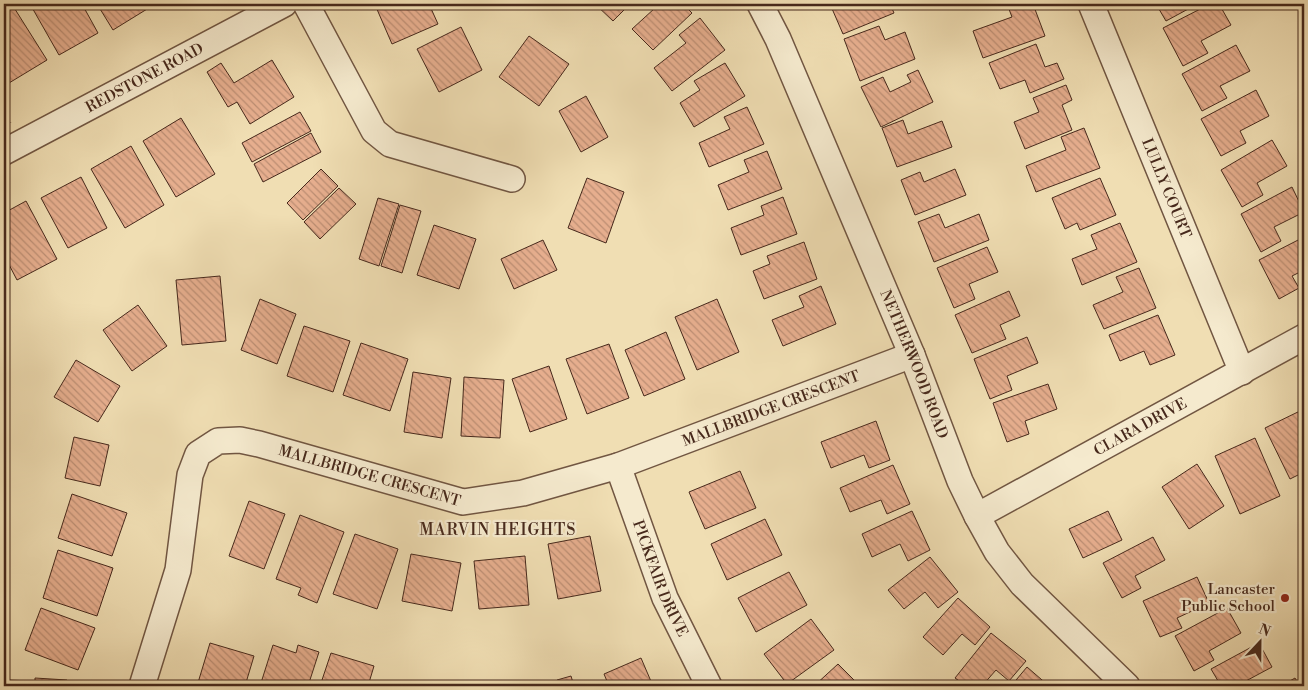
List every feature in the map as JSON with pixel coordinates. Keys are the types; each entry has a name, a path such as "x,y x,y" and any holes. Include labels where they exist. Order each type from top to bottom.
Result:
{"street":[{"name":"REDSTONE ROAD","path":"4,152 284,4"},
{"path":"306,4 374,131 390,144 512,179"},
{"name":"NETHERWOOD ROAD","path":"760,4 778,39 912,355 960,481 996,552 1022,584 1127,686"},
{"name":"LULLY COURT","path":"1091,4 1242,372"},
{"name":"CLARA DRIVE","path":"977,516 1304,337"},
{"name":"MALLBRIDGE CRESCENT","path":"142,686 178,570 190,475 198,454 218,441 240,440 259,444 463,502 523,493 618,466 912,355"},
{"name":"PICKFAIR DRIVE","path":"618,466 664,598 709,686"}],"building":[{"path":"30,4 82,4 98,33 59,55"},
{"path":"97,4 150,4 152,6 113,30"},
{"path":"382,4 429,4 438,24 392,44 376,7"},
{"path":"595,4 630,4 613,21"},
{"path":"651,4 683,4 692,13 653,50 632,29 655,8"},
{"path":"830,4 890,4 894,13 843,34"},
{"path":"1007,4 1033,4 1045,36 983,58 973,31 1012,17"},
{"path":"1156,4 1187,4 1190,8 1166,21"},
{"path":"1210,4 1219,4 1231,25 1201,41 1208,53 1183,66 1163,28"},
{"path":"13,6 47,60 9,83 4,74 4,11"},
{"path":"700,18 725,50 672,91 654,68 686,43 679,35"},
{"path":"879,26 885,40 905,32 915,59 860,81 844,39"},
{"path":"461,27 482,70 439,92 417,49"},
{"path":"529,36 569,64 539,106 499,77"},
{"path":"1036,44 1045,67 1057,63 1064,79 1030,93 1025,80 1000,89 989,63"},
{"path":"1236,45 1250,71 1220,86 1227,98 1202,111 1182,74"},
{"path":"272,60 294,97 250,124 237,102 228,107 207,72 221,63 234,83"},
{"path":"725,63 745,96 694,127 680,103 700,90 694,81"},
{"path":"918,70 933,102 881,127 861,87 883,77 890,92 911,82 907,75"},
{"path":"1066,85 1072,100 1062,105 1072,130 1025,149 1014,122 1039,112 1033,98"},
{"path":"1256,90 1269,116 1240,131 1246,143 1221,156 1201,119"},
{"path":"586,96 608,137 581,152 559,111"},
{"path":"747,107 764,144 709,167 699,143 730,129 724,117"},
{"path":"300,112 311,131 252,162 242,143"},
{"path":"181,118 215,174 176,197 143,141"},
{"path":"903,120 908,134 942,121 952,147 897,167 882,128"},
{"path":"1084,128 1100,168 1036,192 1026,166 1066,150 1061,137"},
{"path":"311,133 321,152 263,182 254,164"},
{"path":"1272,140 1287,166 1257,183 1263,195 1242,207 1221,170"},
{"path":"131,146 164,205 125,228 91,169"},
{"path":"767,151 782,189 728,210 718,185 749,172 744,160"},
{"path":"321,169 338,186 303,220 287,203"},
{"path":"955,169 966,195 915,215 901,180 920,172 924,182"},
{"path":"81,177 107,228 68,248 41,198"},
{"path":"587,178 624,192 606,243 568,228"},
{"path":"1100,178 1116,215 1080,230 1077,223 1065,229 1052,198"},
{"path":"1292,187 1304,212 1274,227 1281,241 1261,252 1241,214"},
{"path":"339,188 356,204 320,239 304,222"},
{"path":"783,197 797,234 741,255 731,228 764,215 761,206"},
{"path":"378,198 399,204 379,266 359,259"},
{"path":"26,201 57,259 17,280 4,255 4,213"},
{"path":"400,205 421,211 402,273 381,266"},
{"path":"939,214 945,228 979,214 989,240 934,262 918,222"},
{"path":"1120,223 1137,262 1082,285 1072,259 1097,249 1091,235"},
{"path":"434,225 476,239 459,289 417,275"},
{"path":"1304,237 1304,270 1292,276 1299,288 1279,299 1259,260"},
{"path":"543,240 557,270 514,289 501,259"},
{"path":"804,242 817,279 764,299 753,271 770,264 767,256"},
{"path":"987,247 998,272 969,284 975,299 954,308 937,268"},
{"path":"1139,268 1156,308 1104,329 1093,305 1123,292 1116,277"},
{"path":"220,276 226,341 182,345 176,280"},
{"path":"821,286 836,324 783,346 772,320 804,307 799,296"},
{"path":"1009,291 1020,316 1000,325 1006,339 972,353 955,315"},
{"path":"260,299 296,314 277,364 241,350"},
{"path":"717,299 739,352 697,370 675,317"},
{"path":"138,305 167,346 132,371 103,330"},
{"path":"1158,315 1175,355 1150,365 1144,351 1120,361 1109,335"},
{"path":"304,326 350,341 333,392 287,376"},
{"path":"666,332 685,379 644,396 625,350"},
{"path":"1027,337 1038,363 1007,376 1012,390 990,399 974,359"},
{"path":"361,343 408,359 390,411 343,395"},
{"path":"609,344 629,398 587,414 566,359"},
{"path":"76,360 120,386 98,422 54,397"},
{"path":"549,366 567,419 530,432 512,379"},
{"path":"413,372 451,378 442,438 404,432"},
{"path":"464,377 504,380 500,438 461,436"},
{"path":"1048,384 1057,409 1025,421 1029,434 1007,442 993,403"},
{"path":"1304,409 1304,472 1290,479 1265,428"},
{"path":"876,421 890,460 869,468 864,455 831,468 821,442"},
{"path":"74,437 109,445 100,486 65,478"},
{"path":"1255,438 1280,496 1240,514 1215,456"},
{"path":"1197,464 1224,506 1189,529 1162,487"},
{"path":"893,465 910,504 887,514 881,500 850,512 840,488"},
{"path":"740,471 756,508 705,529 689,492"},
{"path":"72,494 127,513 112,556 58,538"},
{"path":"249,501 285,514 264,569 229,556"},
{"path":"912,511 930,550 908,561 900,544 872,557 862,534"},
{"path":"1108,511 1122,540 1083,558 1069,529"},
{"path":"300,515 344,532 317,603 298,595 301,588 276,579"},
{"path":"765,519 782,555 727,580 711,544"},
{"path":"355,534 398,549 377,609 333,594"},
{"path":"590,536 601,591 558,599 548,544"},
{"path":"1153,537 1165,560 1135,576 1141,588 1122,598 1103,563"},
{"path":"58,550 113,568 97,616 43,598"},
{"path":"411,554 461,563 452,611 402,601"},
{"path":"525,556 529,605 479,609 474,561"},
{"path":"930,557 958,592 938,608 925,592 904,609 888,590"},
{"path":"789,572 807,605 756,632 738,598"},
{"path":"1197,577 1209,603 1177,618 1182,628 1160,637 1143,601"},
{"path":"958,598 990,627 975,645 962,634 943,655 923,637"},
{"path":"41,608 95,628 78,670 25,650"},
{"path":"1227,608 1241,633 1209,651 1214,660 1194,671 1175,636"},
{"path":"811,619 834,650 787,684 764,654"},
{"path":"991,633 1026,661 1009,681 996,670 982,686 966,686 955,678"},
{"path":"210,643 254,656 245,686 197,686"},
{"path":"1259,643 1272,667 1244,682 1246,686 1221,686 1211,669"},
{"path":"273,645 296,653 298,645 319,652 308,686 260,686"},
{"path":"331,653 374,666 368,686 320,686"},
{"path":"641,658 653,686 609,686 604,674"},
{"path":"838,664 860,686 814,686"},
{"path":"1027,667 1049,686 1011,686"},
{"path":"571,676 574,686 559,686 557,680"},
{"path":"35,678 67,680 66,686 4,686 4,680 35,681"},
{"path":"1295,678 1300,686 1281,686"}],"place":[{"name":"Lancaster Public School","path":"1285,598"}],"district":[{"name":"MARVIN HEIGHTS","path":"498,530"}]}
